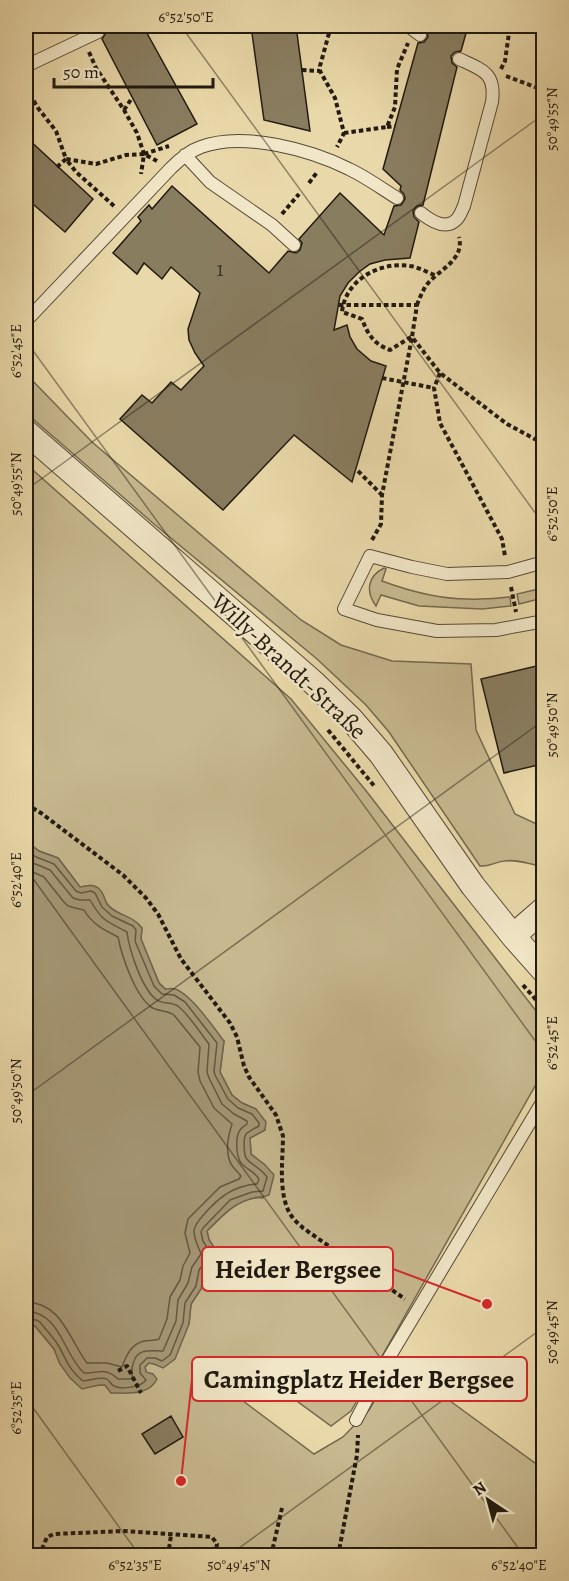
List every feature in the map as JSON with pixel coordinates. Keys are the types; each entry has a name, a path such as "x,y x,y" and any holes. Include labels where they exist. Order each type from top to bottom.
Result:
{"street":[{"name":"Willy-Brandt-Straße","path":"26,432 351,719 381,754 473,886 543,971"},
{"path":"513,936 543,909"}],"lane":[{"path":"26,66 98,32"},
{"path":"421,213 432,222 442,225 458,219 464,206 493,91 492,82 482,70 459,59"},
{"path":"26,321 171,168 185,155 200,147 224,141 265,143 298,150 349,169 397,198"},
{"path":"185,155 210,182 272,225 294,245"},
{"path":"543,562 508,572 447,574 370,556 344,609 377,620 437,631 496,630 543,621"},
{"path":"356,1420 387,1361 543,1099"}],"path":[{"path":"327,160 336,150 344,133 335,99 320,71 331,26"},
{"path":"510,26 505,61 499,74 543,90"},
{"path":"387,127 395,107 397,69 414,30"},
{"path":"96,68 137,133 144,154 138,202"},
{"path":"302,70 320,71"},
{"path":"26,88 56,131 66,159 76,172 124,216"},
{"path":"124,110 132,98"},
{"path":"344,133 395,126"},
{"path":"66,159 96,164 126,155 144,154 171,168"},
{"path":"57,167 66,159"},
{"path":"280,216 298,194"},
{"path":"370,556 372,541 381,524 382,495 417,305 426,286 453,261 458,252 460,242 453,222"},
{"path":"412,337 390,350 377,345 362,320 342,312 340,305 356,282 374,270 393,266 411,266 436,276"},
{"path":"340,305 417,305"},
{"path":"412,337 440,373 507,424 543,444"},
{"path":"440,373 434,388 440,423 502,540 519,626"},
{"path":"382,378 434,388"},
{"path":"358,471 382,495"},
{"path":"327,729 377,790"},
{"path":"26,804 41,813 135,886 158,914 181,959 230,1023 237,1037 249,1077 276,1115 281,1127 283,1195 292,1218 396,1294 419,1307"},
{"path":"518,979 543,1009"},
{"path":"118,1371 127,1366 141,1393"},
{"path":"338,1556 357,1455 356,1420"},
{"path":"271,1556 282,1509"},
{"path":"39,1556 47,1537 54,1534 124,1531 212,1538 217,1544 215,1556"},
{"path":"168,1556 171,1535"}],"shaded area":[{"path":"26,374 92,442 301,620 341,645 392,661 471,664 476,730 515,814 543,827 543,867 509,861 480,866 389,732 366,705 317,659 154,524 26,413"},
{"path":"26,464 291,699 367,792 543,1020 543,1072 351,1411 331,1426 238,1358 219,1383 314,1454 343,1437 369,1410 397,1362 543,1469 543,1555 26,1555 26,1324 35,1326 54,1349 60,1364 82,1388 105,1385 111,1393 146,1372 145,1367 149,1363 154,1364 189,1324 191,1304 201,1289 204,1273 215,1258 216,1250 209,1240 207,1231 239,1203 254,1198 263,1198 265,1165 251,1154 250,1138 265,1130 256,1109 242,1103 232,1095 220,1072 224,1041 159,983 141,939 142,928 134,920 111,908 98,888 80,887 58,858 39,851 26,841"},
{"path":"386,569 382,581 403,588 457,599 510,597 511,606 482,609 419,606 381,595 376,606 370,595 370,584 374,575"},
{"path":"543,588 543,598 519,604 517,594"}],"water":[{"path":"26,841 39,851 58,858 80,887 98,888 111,908 138,923 142,928 141,939 159,983 165,989 174,989 188,997 208,1020 224,1041 220,1072 232,1095 242,1103 256,1109 266,1122 265,1130 250,1138 251,1154 274,1175 269,1195 253,1198 237,1205 207,1231 209,1240 216,1250 215,1258 204,1273 201,1289 191,1304 189,1324 175,1359 163,1368 149,1363 145,1367 146,1372 153,1374 157,1379 143,1391 111,1393 105,1385 82,1389 70,1378 60,1364 54,1349 35,1326 26,1324"}],"building":[{"path":"103,26 143,26 197,124 157,145 102,39 106,33"},
{"path":"251,26 296,26 310,131 264,120"},
{"path":"423,26 468,26 461,51 451,56 452,63 457,67 423,205 417,206 413,211 414,217 419,222 410,258 370,264 348,283 340,296 334,330 347,325 350,337 357,349 371,361 386,366 352,482 294,435 223,510 120,419 142,395 152,403 171,382 181,390 204,366 189,340 188,329 200,293 171,267 162,279 144,263 137,274 113,253 141,221 138,217 149,205 152,209 172,186 269,273 288,251 296,253 300,250 302,243 299,239 340,193 384,235 394,206 401,205 405,199 400,190 401,186 383,169 418,43 424,42 428,37"},
{"path":"26,137 93,199 65,232 26,198"},
{"path":"541,665 543,764 504,773 481,679"},
{"path":"238,1363 270,1385 259,1401 226,1379"},
{"path":"171,1416 183,1437 155,1454 142,1434"}],"place":[{"name":"Heider Bergsee","path":"487,1304"},
{"name":"Camingplatz Heider Bergsee","path":"181,1481"}]}
